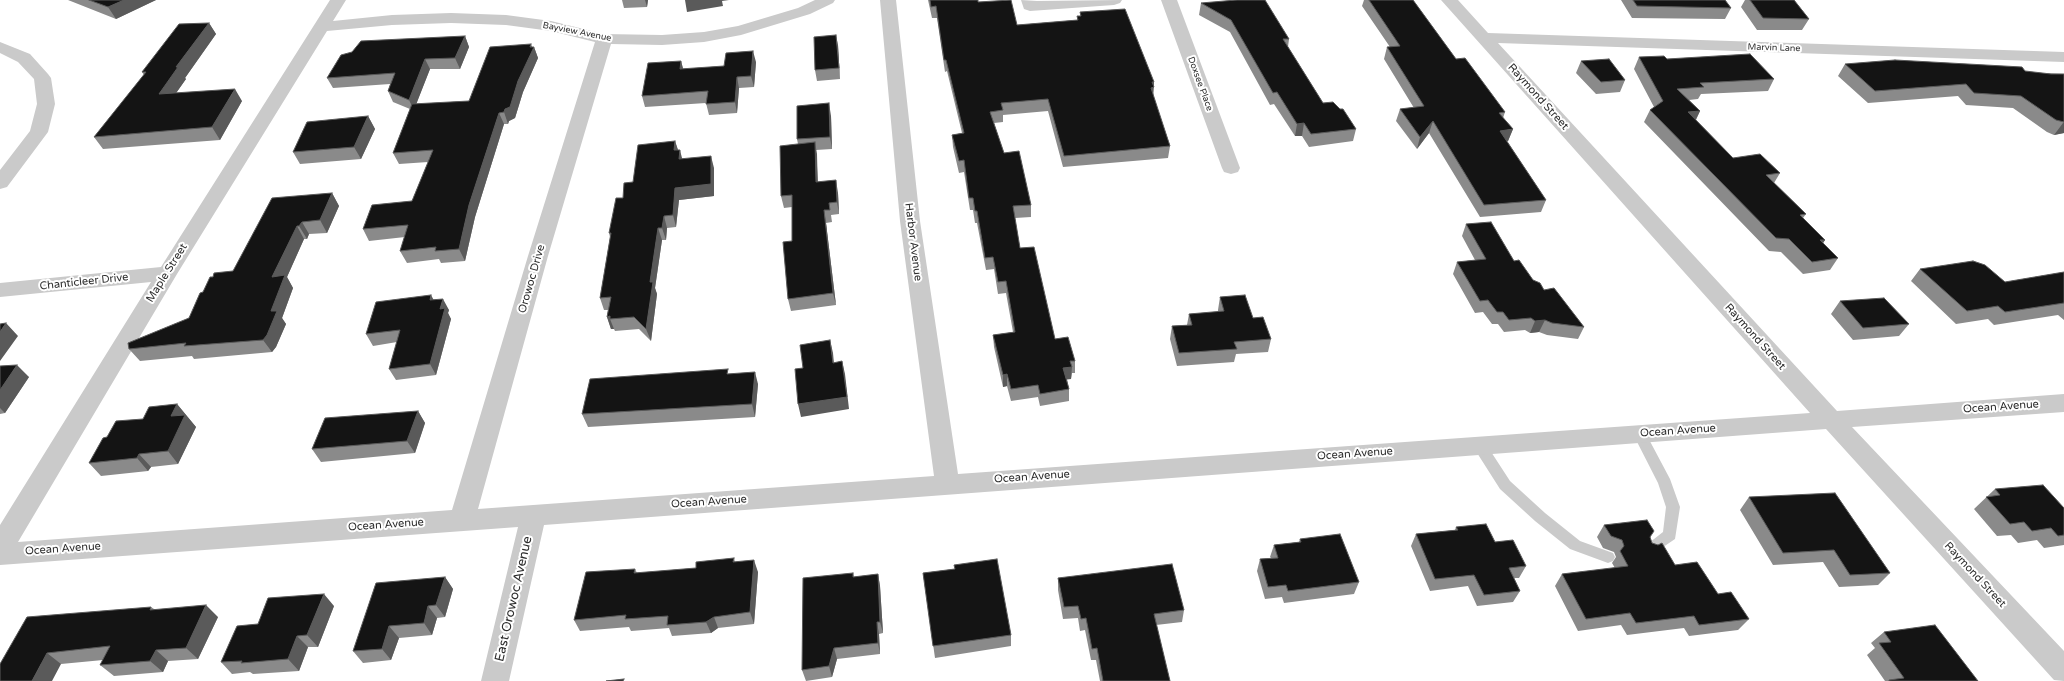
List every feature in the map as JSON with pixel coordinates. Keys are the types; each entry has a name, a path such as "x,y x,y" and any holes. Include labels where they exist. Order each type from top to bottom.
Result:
{"street":[{"name":"Maple Street","path":"0,548 167,273 338,0"},
{"name":"Bayview Avenue","path":"321,27 392,20 451,18 506,20 551,26 604,39 662,40 711,36 741,30 776,21 827,0"},
{"name":"Harbor Avenue","path":"888,0 910,221 947,484"},
{"path":"1029,3 1114,0"},
{"name":"Doxsee Place","path":"1169,0 1231,168"},
{"name":"Raymond Street","path":"1449,0 1831,420 2064,671"},
{"name":"Marvin Lane","path":"1485,38 2064,57"},
{"name":"Orowoc Drive","path":"462,520 538,256 604,39"},
{"path":"0,47 24,58 42,78 46,104 39,132 0,183"},
{"name":"Chanticleer Drive","path":"0,290 167,273"},
{"name":"Ocean Avenue","path":"0,554 2064,403"},
{"name":"East Orowoc Avenue","path":"495,681 533,516"}],"lane":[{"path":"1639,434 1665,483 1673,507 1670,535 1650,550"},
{"path":"1479,446 1506,485 1540,517 1576,545 1608,557"}],"building":[{"path":"89,0 124,0 108,7"},
{"path":"930,0 978,0 978,2 1011,0 1017,25 1078,20 1077,16 1081,16 1080,12 1125,9 1154,82 1152,82 1154,87 1151,88 1170,146 1064,156 1048,99 1001,103 1003,110 990,112 1004,153 1019,151 1031,205 1013,206 1020,248 1034,247 1055,339 1068,337 1075,361 1070,361 1072,367 1063,368 1069,389 1040,394 1038,385 1011,389 1007,374 1003,375 993,335 1015,332 1006,281 998,282 993,257 985,258 977,211 975,211 973,198 969,198 964,160 959,161 952,135 964,133 946,60 944,60 936,6 931,7"},
{"path":"1236,0 1265,0 1289,39 1283,39 1323,103 1333,102 1340,109 1343,109 1356,129 1311,134 1304,123 1297,124 1277,92 1273,93 1231,20 1201,3"},
{"path":"1369,0 1413,0 1456,59 1465,58 1505,112 1499,113 1513,129 1500,131 1546,200 1484,205 1433,121 1420,137 1400,109 1424,106 1387,47 1400,46"},
{"path":"1633,0 1725,0 1731,8 1637,6"},
{"path":"1750,0 1794,0 1809,19 1763,18"},
{"path":"209,23 176,67 178,67 159,94 235,89 212,127 94,137 146,72 142,72 179,24"},
{"path":"836,35 839,68 815,70 814,37"},
{"path":"465,36 455,58 425,59 409,100 388,91 395,73 327,78 341,55 352,52 361,41"},
{"path":"531,44 530,47 534,47 518,81 510,107 505,109 504,112 499,113 469,205 459,249 435,251 436,247 400,251 408,225 363,229 372,205 412,201 433,150 393,153 412,104 469,101 490,47"},
{"path":"753,51 751,76 737,77 735,102 706,104 708,91 642,96 648,63 681,61 680,69 724,66 726,53"},
{"path":"1750,54 1774,79 1700,83 1704,87 1677,89 1700,111 1688,112 1733,158 1760,154 1780,173 1766,175 1806,214 1800,215 1825,240 1820,240 1838,258 1812,262 1789,239 1776,238 1650,110 1663,101 1639,57 1664,56 1667,59"},
{"path":"1609,59 1625,80 1601,82 1581,61"},
{"path":"1895,60 2022,67 2025,71 2064,74 2064,122 2056,120 2021,96 1974,93 1966,84 1875,91 1845,64"},
{"path":"829,103 830,137 797,139 797,106"},
{"path":"368,116 354,147 293,152 307,122"},
{"path":"675,141 674,150 680,150 679,159 711,156 711,184 675,188 673,215 664,216 662,228 658,228 650,282 653,282 646,329 634,317 610,319 610,316 607,317 611,297 600,298 611,233 609,233 616,198 623,198 624,183 633,182 638,145"},
{"path":"815,142 816,182 836,180 837,202 829,203 830,210 824,210 833,293 788,299 783,242 792,241 792,195 781,196 780,146"},
{"path":"332,193 320,220 302,222 299,226 297,226 272,277 285,275 271,311 277,311 267,335 263,340 184,346 186,343 129,349 128,343 189,318 200,293 203,292 210,277 213,277 214,273 233,271 272,198"},
{"path":"1491,222 1514,261 1519,260 1533,280 1540,283 1544,290 1554,288 1584,327 1552,323 1545,320 1535,321 1531,318 1509,320 1503,312 1497,312 1488,300 1480,301 1457,262 1486,259 1466,224"},
{"path":"1973,261 1985,265 2005,282 2064,272 2064,303 2005,312 1998,306 1967,311 1920,269"},
{"path":"431,295 430,300 443,299 440,309 445,308 430,364 389,369 400,330 366,334 376,302"},
{"path":"1245,295 1253,318 1263,317 1271,339 1234,342 1237,349 1179,353 1172,326 1192,325 1189,314 1224,311 1220,297"},
{"path":"1884,298 1909,324 1863,328 1840,301"},
{"path":"6,323 0,332 0,324"},
{"path":"830,340 833,363 842,361 847,397 798,404 795,369 803,368 800,345"},
{"path":"17,365 0,390 0,366"},
{"path":"728,369 727,374 755,372 752,404 582,414 590,379"},
{"path":"177,404 171,416 185,415 168,451 139,454 137,458 89,463 103,438 107,437 116,421 143,419 149,407"},
{"path":"418,411 407,441 312,449 325,418"},
{"path":"2043,485 2064,508 2064,535 2058,536 2051,528 2032,531 2024,522 2010,524 1986,497 2000,495 1995,489"},
{"path":"1835,493 1890,573 1850,575 1834,550 1783,553 1749,497"},
{"path":"1647,520 1654,531 1650,537 1652,543 1658,545 1662,543 1675,565 1697,562 1718,594 1731,592 1749,619 1699,625 1694,616 1636,623 1630,613 1586,619 1562,574 1628,566 1620,551 1624,546 1622,540 1611,536 1604,525"},
{"path":"1486,524 1495,542 1513,540 1526,566 1509,568 1520,591 1484,595 1474,575 1435,579 1416,534 1458,530 1456,527"},
{"path":"1340,534 1359,582 1288,591 1286,585 1268,587 1260,559 1278,558 1274,545 1301,542 1300,539"},
{"path":"734,558 733,562 754,560 750,612 714,617 706,622 667,625 668,616 625,619 626,615 574,620 586,572 635,569 634,573 696,568 696,562"},
{"path":"997,559 1011,635 933,646 923,573 955,569 954,565"},
{"path":"1172,564 1184,610 1154,614 1170,681 1103,681 1097,648 1092,649 1086,618 1081,619 1078,606 1064,607 1058,578"},
{"path":"853,573 853,577 878,574 880,622 877,622 878,643 834,648 829,666 802,670 803,578"},
{"path":"445,577 436,605 428,606 424,623 389,626 382,649 353,651 376,583"},
{"path":"324,594 307,635 297,636 288,659 241,663 242,661 221,662 237,626 258,624 268,598"},
{"path":"206,605 186,648 156,650 150,661 100,665 110,646 47,653 32,681 0,681 0,664 27,617 151,607 150,610"},
{"path":"1935,625 1978,681 1889,681 1904,678 1879,643 1891,642 1884,632"},
{"path":"624,679 623,681 606,681"}]}
